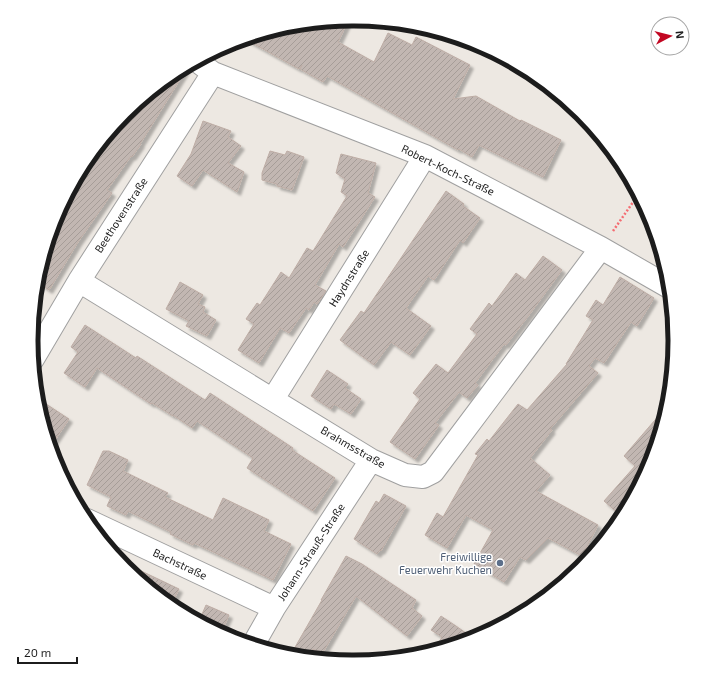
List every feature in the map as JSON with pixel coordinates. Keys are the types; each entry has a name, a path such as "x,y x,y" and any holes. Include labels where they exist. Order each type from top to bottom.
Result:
{"street":[{"name":"Robert-Koch-Straße","path":"205,67 426,156 601,248 662,283"},
{"name":"Beethovenstraße","path":"38,350 205,67"},
{"name":"Haydnstraße","path":"273,399 426,156"},
{"name":"Brahmsstraße","path":"79,281 371,460 405,475 423,477 433,472 601,248"},
{"name":"Johann-Strauß-Straße","path":"256,639 274,608 371,460"},
{"name":"Bachstraße","path":"99,526 274,608"}],"path":[{"path":"601,248 634,200"}],"building":[{"path":"345,26 338,42 374,62 388,33 412,45 416,37 470,65 453,99 476,96 520,121 521,120 561,140 543,177 479,145 472,157 327,76 323,82 300,69 302,65 299,69 252,43 292,32"},
{"path":"182,77 141,144 107,190 112,193 78,242 49,290 44,286 49,259 62,220 81,183 109,143 131,118 146,104"},
{"path":"203,121 231,131 228,137 241,146 228,163 244,172 237,192 203,170 192,186 177,176 191,154"},
{"path":"270,151 285,155 287,151 304,157 292,190 262,180 262,173"},
{"path":"341,154 376,163 368,193 375,197 343,247 339,244 315,285 326,291 317,304 314,302 309,310 306,308 289,333 280,328 259,363 238,350 254,324 246,319 257,303 260,305 281,272 289,278 307,248 313,251 347,196 341,192 345,179 336,173"},
{"path":"446,191 480,218 463,243 460,240 434,280 428,276 406,308 431,326 410,355 391,342 374,365 340,340 361,311 364,313"},
{"path":"543,256 562,270 506,345 504,344 475,383 478,385 467,398 459,392 435,423 439,425 415,459 390,442 420,399 413,393 436,364 448,373 477,334 470,329 489,303 492,306 516,273 525,280"},
{"path":"620,277 654,298 637,326 631,322 604,363 595,358 589,366 598,373 550,429 552,430 530,458 550,475 536,491 598,525 582,556 548,538 526,560 520,557 504,582 474,564 493,530 466,515 447,548 425,535 437,513 443,517 478,455 475,454 487,439 489,441 518,404 527,410 567,364 593,320 586,316 596,300 603,305"},
{"path":"180,282 203,295 198,304 205,307 203,312 216,320 207,336 186,326 189,321 166,309"},
{"path":"85,325 136,358 137,356 205,400 210,393 335,478 313,511 247,468 253,458 197,421 192,428 173,415 152,403 151,404 97,368 85,387 64,373 78,352 71,347"},
{"path":"327,370 348,384 345,388 361,399 351,414 334,404 331,409 311,396"},
{"path":"45,403 69,419 55,441"},
{"path":"658,416 644,461 635,480 616,512 604,501 635,466 624,456"},
{"path":"103,451 109,451 128,460 123,471 168,493 165,497 213,520 223,498 269,520 264,531 291,544 273,580 194,543 193,545 170,534 171,532 128,511 126,515 107,506 111,497 87,485"},
{"path":"384,494 406,506 381,551 380,550 377,554 354,539 376,501 379,503"},
{"path":"346,556 362,564 416,600 412,608 422,616 407,636 356,596 323,653 313,649 311,652 294,649"},
{"path":"138,569 179,589 174,599"},
{"path":"206,605 229,615 224,627 201,616"},
{"path":"441,616 466,633 439,643 442,637 431,630"}],"place":[{"name":"Freiwillige Feuerwehr Kuchen","path":"500,563"}]}
